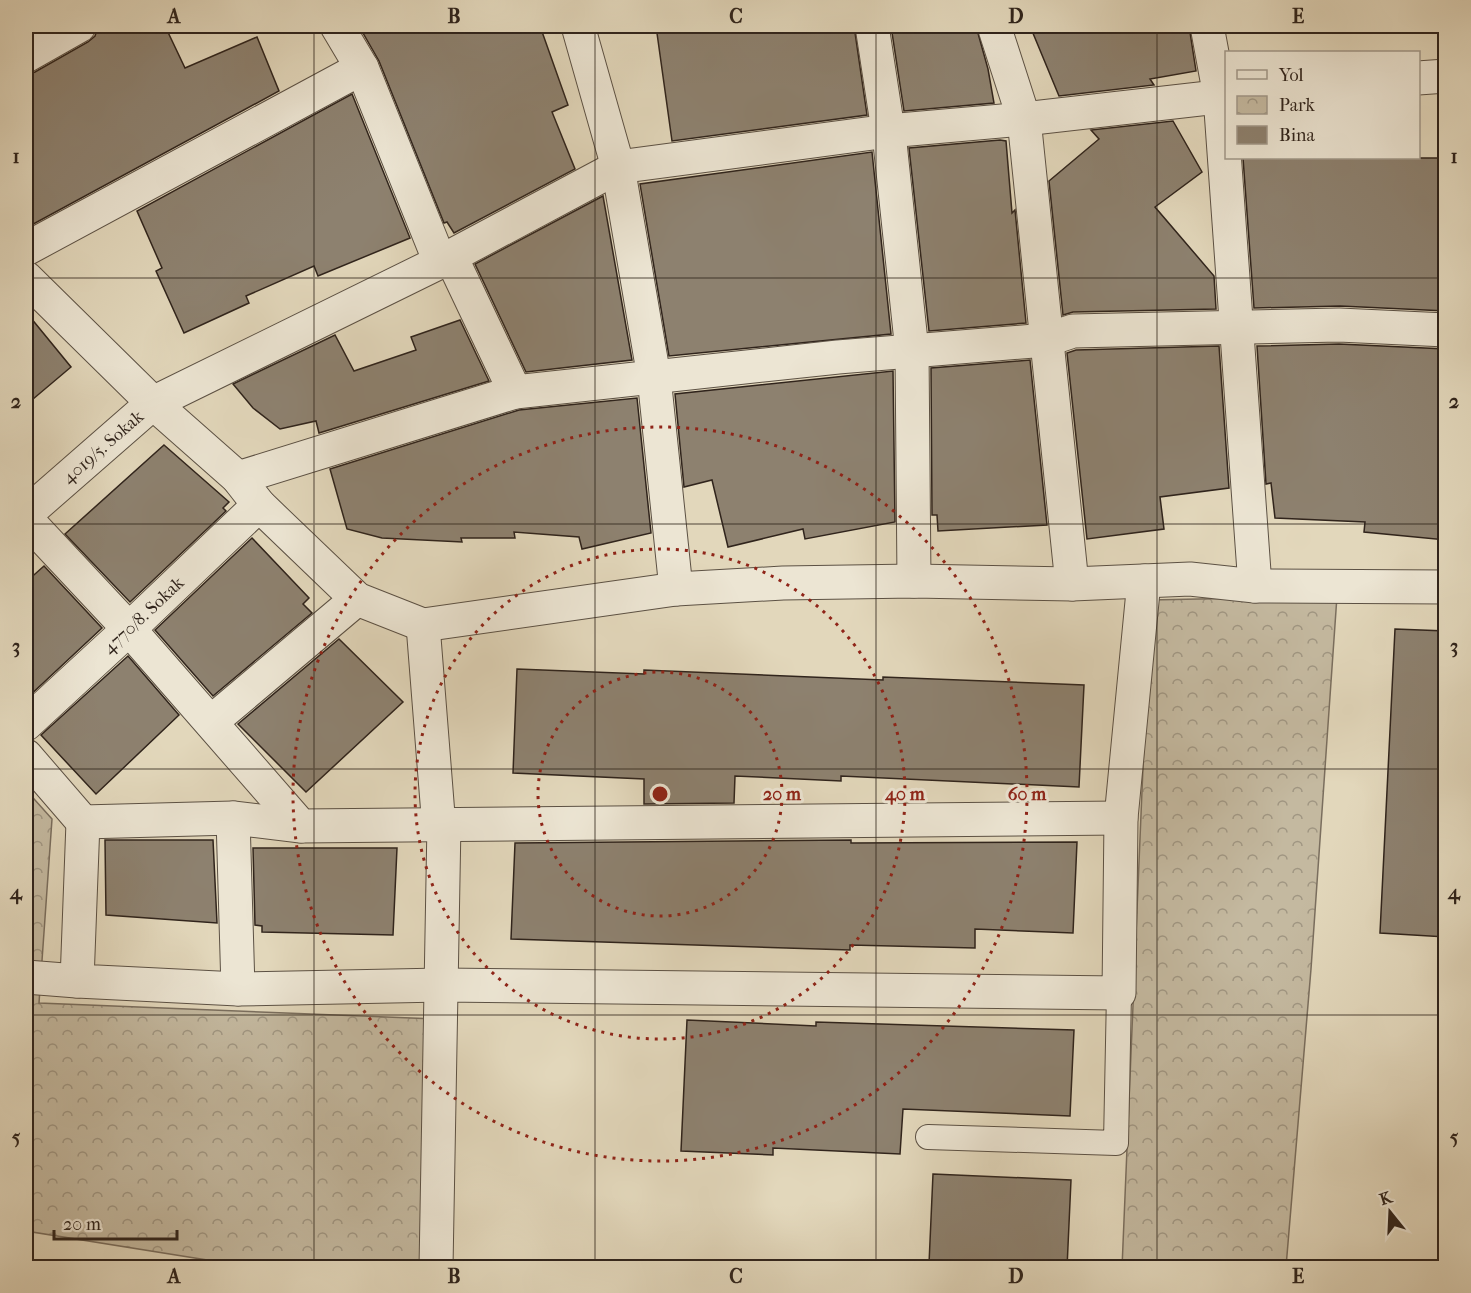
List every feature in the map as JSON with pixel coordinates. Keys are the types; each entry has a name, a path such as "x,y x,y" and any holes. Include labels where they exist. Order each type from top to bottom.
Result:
{"street":[{"path":"26,56 79,26"},
{"path":"337,26 362,68 440,262 451,257 515,392"},
{"path":"578,26 618,167 654,377 676,589"},
{"path":"872,26 888,131 912,351 914,580"},
{"path":"994,26 1024,119 1072,584"},
{"path":"1207,26 1223,96 1225,134"},
{"path":"26,249 362,68"},
{"path":"1420,78 1446,76"},
{"path":"618,167 888,131 1024,119 1223,96"},
{"path":"1226,159 1235,326 1255,586"},
{"name":"4019/5. Sokak","path":"28,507 153,403 440,262 618,167"},
{"path":"26,278 153,403 238,478 260,505 357,599 423,625 676,589 783,582 914,580 1072,584 1190,579 1255,586 1446,587"},
{"path":"238,478 515,392 912,351 1046,340 1073,331 1339,325 1446,330"},
{"name":"4770/8. Sokak","path":"26,724 260,505"},
{"path":"28,507 129,629 302,826"},
{"path":"26,977 238,989 442,986 1119,993 1121,818 1144,581"},
{"path":"211,722 357,599"},
{"path":"423,625 438,815 444,823 436,1268"},
{"path":"26,756 83,822 77,981"},
{"path":"83,822 233,818 302,826 1121,818"},
{"path":"233,818 238,989"}],"lane":[{"path":"928,1137 1116,1143 1119,993"}],"green space":[{"path":"1337,596 1311,969 1286,1267 1122,1268 1150,600"},
{"path":"26,790 52,819 39,1003 436,1019 426,1267 251,1267 26,1231"}],"building":[{"path":"106,26 165,26 185,68 257,37 279,91 26,228 26,75 88,42 95,36 97,30"},
{"path":"359,26 540,26 568,105 552,112 575,169 454,233 447,222 444,223 379,61"},
{"path":"656,26 854,26 867,115 672,141"},
{"path":"891,26 976,26 988,69 994,103 904,111"},
{"path":"1030,26 1189,26 1196,71 1150,79 1154,85 1059,96"},
{"path":"352,94 410,238 318,276 314,266 246,296 249,303 184,333 156,271 162,268 137,211"},
{"path":"1173,121 1202,172 1155,207 1214,276 1216,309 1073,312 1063,315 1049,181 1099,139 1091,130"},
{"path":"1006,141 1012,213 1015,210 1026,323 929,331 909,148"},
{"path":"872,152 891,334 669,356 640,184"},
{"path":"1446,158 1446,311 1340,306 1254,308 1243,159"},
{"path":"603,196 632,360 526,372 475,264"},
{"path":"26,312 71,367 26,405"},
{"path":"460,320 489,381 319,433 316,421 280,429 253,408 233,384 335,335 354,371 416,350 411,337"},
{"path":"1339,344 1446,349 1446,540 1364,532 1365,522 1275,518 1271,483 1266,484 1257,346"},
{"path":"1219,346 1229,488 1160,497 1164,529 1087,539 1067,353 1076,350"},
{"path":"1030,360 1047,525 938,531 937,515 932,515 931,368"},
{"path":"893,371 895,522 805,539 803,529 728,547 712,480 684,487 675,394"},
{"path":"637,398 651,533 582,549 579,537 514,532 515,538 461,538 462,542 382,538 347,529 330,469 519,410"},
{"path":"164,445 229,502 223,508 226,511 130,602 65,534"},
{"path":"252,538 309,598 303,604 312,613 213,696 155,630"},
{"path":"44,566 102,628 26,699 26,582"},
{"path":"1395,629 1446,631 1446,937 1380,933"},
{"path":"339,639 403,702 306,792 238,724"},
{"path":"128,656 179,715 96,794 41,735"},
{"path":"517,669 644,674 644,670 883,680 883,677 1084,685 1079,787 841,776 841,781 735,776 734,803 644,804 644,779 513,773"},
{"path":"105,840 213,840 217,923 106,915"},
{"path":"851,840 851,843 1077,842 1073,933 975,929 975,948 850,945 850,950 511,939 515,843"},
{"path":"253,848 397,848 393,935 262,932 262,926 255,925"},
{"path":"687,1020 816,1026 816,1022 1074,1030 1070,1116 903,1109 900,1154 773,1148 773,1155 681,1151"},
{"path":"933,1174 1071,1180 1067,1268 929,1264"}]}
